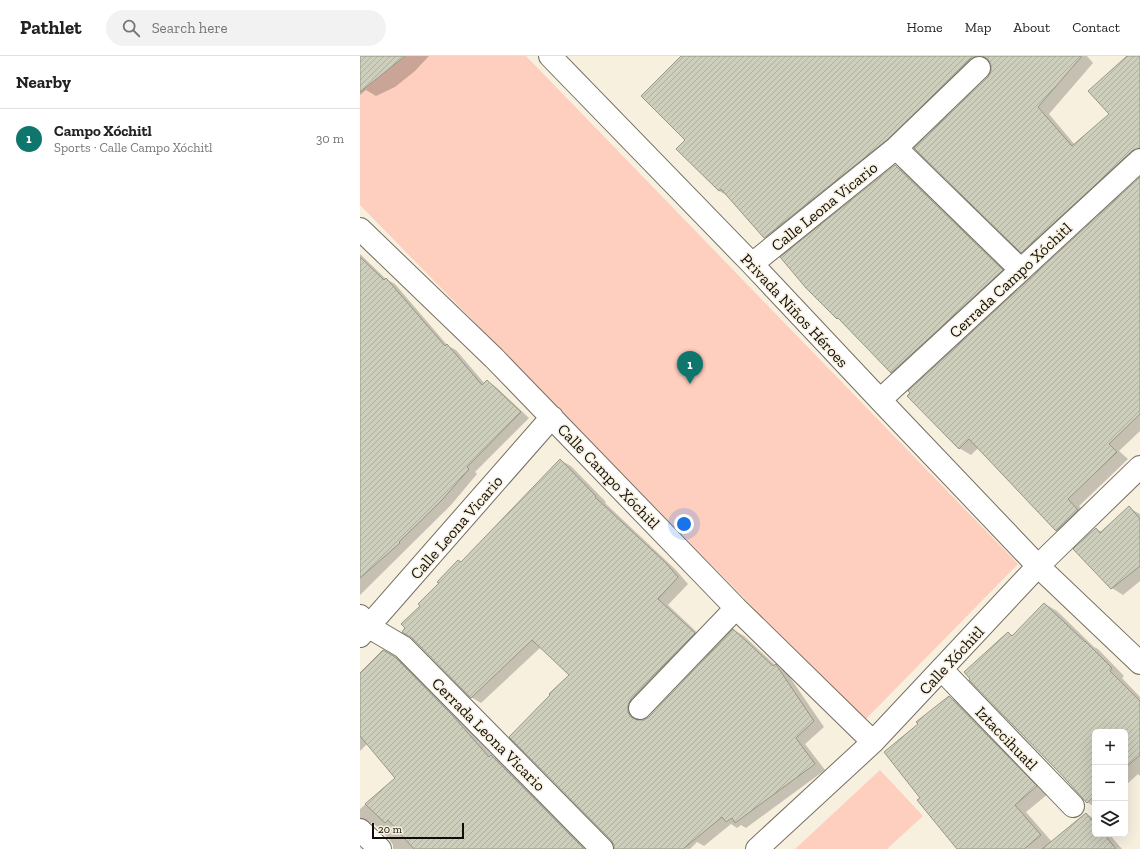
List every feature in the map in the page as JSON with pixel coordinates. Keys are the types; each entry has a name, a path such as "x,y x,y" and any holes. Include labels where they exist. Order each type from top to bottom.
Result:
{"street":[{"name":"Privada Niños Héroes","path":"550,56 752,264 1038,566 1140,663"},
{"name":"Calle Leona Vicario","path":"752,264 896,148 979,68"},
{"path":"896,148 1021,270"},
{"name":"Cerrada Campo Xóchitl","path":"880,400 1140,160"},
{"name":"Calle Campo Xóchitl","path":"360,229 494,358 736,608 873,742"},
{"name":"Calle Leona Vicario","path":"363,626 552,418"},
{"name":"Calle Xóchitl","path":"757,849 873,742 1038,566 1140,467"},
{"path":"640,708 736,608"},
{"name":"Cerrada Leona Vicario","path":"363,626 403,647 602,849"},
{"name":"Iztaccihuatl","path":"942,670 1072,806"},
{"path":"360,830 380,849"}],"shaded area":[{"path":"360,56 526,56 1018,564 864,721 360,205"},
{"path":"880,770 923,816 887,849 795,849"}],"building":[{"path":"360,56 405,56 360,92"},
{"path":"681,56 976,56 970,59 888,139 764,238 721,189 719,191 676,149 685,140 641,96"},
{"path":"982,56 1082,56 1038,107 1072,146 1109,114 1088,91 1127,56 1140,56 1140,148 1132,151 1021,253 914,148 988,77 991,71 991,65 988,59"},
{"path":"895,165 1003,270 891,373 838,318 837,319 806,288 780,257"},
{"path":"1140,177 1140,414 1109,444 1117,452 1068,499 1078,510 1056,531 969,439 959,449 907,396 910,393 908,391"},
{"path":"360,257 384,280 386,278 445,346 447,344 482,385 487,380 521,412 467,467 469,469 442,500 399,542 400,543 360,578"},
{"path":"560,459 596,496 595,497 666,563 678,577 658,599 695,633 631,699 628,705 628,712 631,717 637,720 644,720 649,717 733,629 773,666 776,664 814,721 796,738 815,764 735,823 732,818 726,822 722,817 683,849 614,849 614,845 611,840 509,737 569,675 532,640 471,698 412,638 402,632 405,628 401,624 420,606 418,604 439,583 437,582 458,560 461,562"},
{"path":"1129,506 1140,519 1140,566 1111,589 1073,549 1096,528 1100,533"},
{"path":"1044,603 1112,668 1110,671 1140,701 1140,755 1128,765 1128,729 1092,729 1092,798 1087,803 1059,772 969,680 970,679 964,672 1008,632 1012,636"},
{"path":"383,650 395,657 453,716 489,757 491,755 584,849 414,849 388,820 385,823 365,804 395,778 360,736 360,673"},
{"path":"949,696 1037,786 1015,805 1041,835 1024,849 957,849 917,800 920,798 884,752 918,724 916,722"},
{"path":"1086,813 1092,820 1092,837 1106,837 1116,849 1042,849"}],"place":[{"name":"Campo Xóchitl","path":"690,384"}]}
